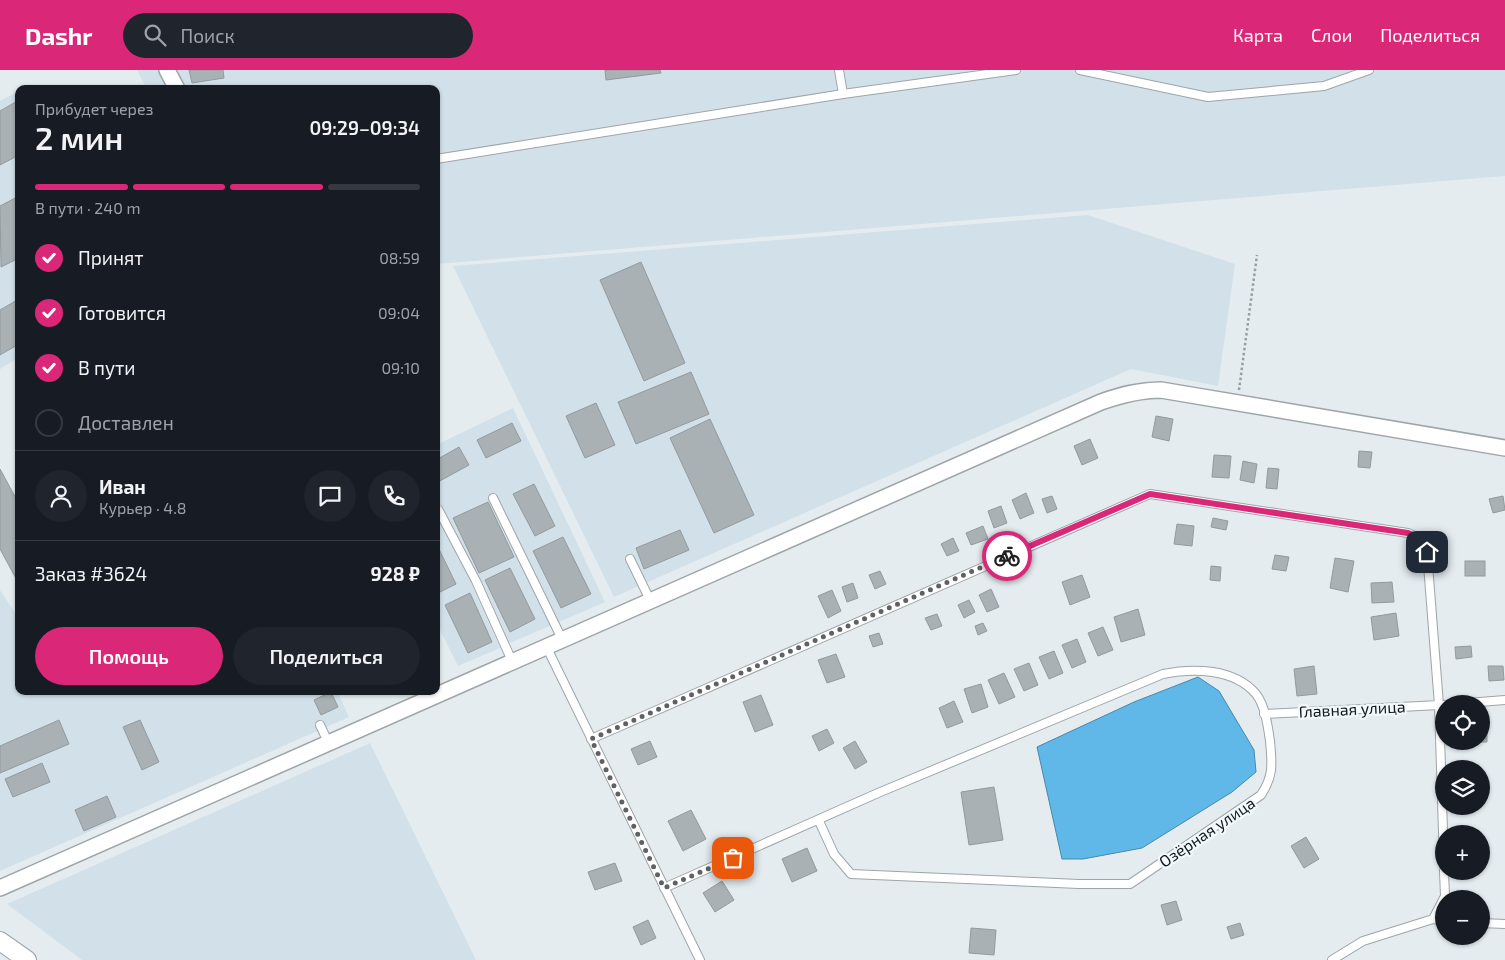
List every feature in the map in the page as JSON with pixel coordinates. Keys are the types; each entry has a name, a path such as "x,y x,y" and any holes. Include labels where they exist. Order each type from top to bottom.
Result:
{"street":[{"path":"167,70 175,85"},
{"path":"440,693 1101,402 1143,390 1161,390 1505,448"},
{"path":"0,888 435,695"},
{"path":"0,941 27,960"}],"lane":[{"path":"838,70 842,94"},
{"path":"440,158 842,94 1016,70"},
{"path":"1080,70 1208,97 1324,86 1369,70"},
{"path":"591,739 1150,494 1408,533 1421,539 1427,552 1440,695"},
{"path":"494,498 562,639"},
{"path":"440,513 476,581 512,661"},
{"path":"630,558 650,600"},
{"path":"546,646 700,960"},
{"name":"Озёрная улица","path":"664,888 819,821 878,793 1163,674 1184,670 1206,670 1245,683 1257,695 1264,714 1272,764 1271,781 1262,795 1130,884 1079,884 851,874 834,854 819,821"},
{"path":"1490,701 1505,700"},
{"name":"Главная улица","path":"1264,714 1435,705"},
{"path":"320,724 328,742"},
{"path":"1442,750 1443,825"},
{"path":"1332,960 1363,940 1433,919 1445,896 1444,880"},
{"path":"1490,923 1505,924"}],"path":[{"path":"1238,399 1257,255"}],"shaded area":[{"path":"137,70 1505,70 1505,176 440,264 440,85 145,85"},
{"path":"15,93 15,360 0,369 0,101"},
{"path":"1088,215 1235,264 1218,386 1131,369 614,597 453,266"},
{"path":"513,408 605,602 510,643 481,580 471,583 500,648 458,666 440,630 440,443"},
{"path":"0,590 15,613 15,695 339,695 349,717 0,871"},
{"path":"370,743 476,960 82,960 7,904"}],"water":[{"path":"1198,677 1219,691 1254,750 1256,772 1232,792 1142,848 1083,859 1062,859 1037,747 1134,702"}],"building":[{"path":"189,70 223,70 224,78 192,83"},
{"path":"605,70 660,70 661,73 606,80"},
{"path":"15,102 15,157 0,165 0,111"},
{"path":"15,198 15,260 1,267 0,206"},
{"path":"641,262 685,363 644,381 600,280"},
{"path":"15,301 15,346 0,355 0,310"},
{"path":"691,372 709,414 636,444 618,402"},
{"path":"596,403 615,445 585,458 566,416"},
{"path":"1156,416 1173,419 1169,441 1152,437"},
{"path":"710,419 754,515 714,533 670,438"},
{"path":"512,423 521,441 486,458 477,440"},
{"path":"1090,439 1098,458 1082,465 1074,446"},
{"path":"459,447 469,465 440,481 440,458"},
{"path":"1359,451 1372,452 1370,468 1358,467"},
{"path":"1214,455 1231,456 1229,478 1212,477"},
{"path":"1243,461 1257,464 1254,483 1240,480"},
{"path":"1268,468 1279,469 1277,489 1266,488"},
{"path":"0,469 15,497 15,577 0,549"},
{"path":"534,484 555,526 535,536 513,494"},
{"path":"1026,493 1034,513 1020,519 1012,500"},
{"path":"1052,496 1057,509 1047,513 1042,499"},
{"path":"1503,496 1505,510 1493,513 1489,499"},
{"path":"488,502 514,557 479,573 453,518"},
{"path":"1001,506 1007,523 994,528 988,511"},
{"path":"1213,518 1228,521 1226,530 1211,527"},
{"path":"1177,524 1194,526 1192,546 1174,544"},
{"path":"983,526 988,539 971,545 966,533"},
{"path":"680,530 689,550 644,569 636,548"},
{"path":"563,537 591,594 561,608 533,551"},
{"path":"953,538 959,551 947,556 941,544"},
{"path":"440,551 456,584 440,592"},
{"path":"1275,555 1289,557 1286,571 1272,569"},
{"path":"1335,558 1354,561 1348,592 1330,588"},
{"path":"1465,561 1485,561 1485,576 1465,576"},
{"path":"1211,566 1221,567 1220,581 1210,580"},
{"path":"510,568 535,619 510,632 485,580"},
{"path":"880,571 886,584 875,589 869,575"},
{"path":"1082,575 1090,597 1070,605 1062,582"},
{"path":"1392,582 1394,602 1372,603 1371,583"},
{"path":"853,583 858,598 847,602 842,587"},
{"path":"991,589 999,607 987,612 979,595"},
{"path":"832,590 841,611 828,618 818,596"},
{"path":"470,593 492,642 468,653 445,605"},
{"path":"969,600 975,612 964,618 958,605"},
{"path":"1138,609 1145,635 1121,642 1114,617"},
{"path":"1396,613 1399,636 1374,640 1371,617"},
{"path":"937,614 942,626 931,630 925,618"},
{"path":"983,623 987,631 978,635 975,626"},
{"path":"1103,627 1113,650 1098,656 1088,633"},
{"path":"879,633 883,644 873,647 869,636"},
{"path":"1077,639 1086,662 1072,668 1062,645"},
{"path":"1471,646 1472,657 1456,659 1455,647"},
{"path":"1054,651 1063,673 1049,679 1039,657"},
{"path":"836,654 845,677 827,683 818,660"},
{"path":"1029,663 1038,685 1024,691 1014,669"},
{"path":"1314,666 1317,694 1297,696 1294,669"},
{"path":"1488,666 1503,666 1504,680 1489,681"},
{"path":"1004,673 1015,697 999,704 988,680"},
{"path":"981,684 988,707 972,713 964,689"},
{"path":"325,695 332,695 338,707 321,715 314,700"},
{"path":"761,695 773,725 755,732 743,702"},
{"path":"954,701 963,722 947,728 939,708"},
{"path":"59,720 69,744 0,773 0,746"},
{"path":"140,720 159,762 142,770 123,727"},
{"path":"827,729 834,743 819,751 812,736"},
{"path":"650,741 657,757 638,765 631,749"},
{"path":"855,741 867,762 855,769 843,748"},
{"path":"42,763 50,782 13,797 5,779"},
{"path":"994,787 1003,840 969,845 961,792"},
{"path":"107,796 116,817 84,831 75,810"},
{"path":"691,810 706,839 683,851 668,821"},
{"path":"1306,837 1319,859 1304,868 1291,846"},
{"path":"807,848 817,871 792,882 782,859"},
{"path":"615,863 622,881 595,890 588,872"},
{"path":"722,881 734,900 715,912 703,893"},
{"path":"1176,901 1182,920 1167,925 1161,905"},
{"path":"648,920 656,938 641,945 633,927"},
{"path":"1240,923 1244,935 1231,939 1227,927"},
{"path":"971,928 996,930 994,955 969,953"}],"way so far":[{"path":"733,858 664,888 591,739 1007,556"}],"route":[{"path":"1007,556 1150,494 1408,533 1421,539 1427,552"}]}
